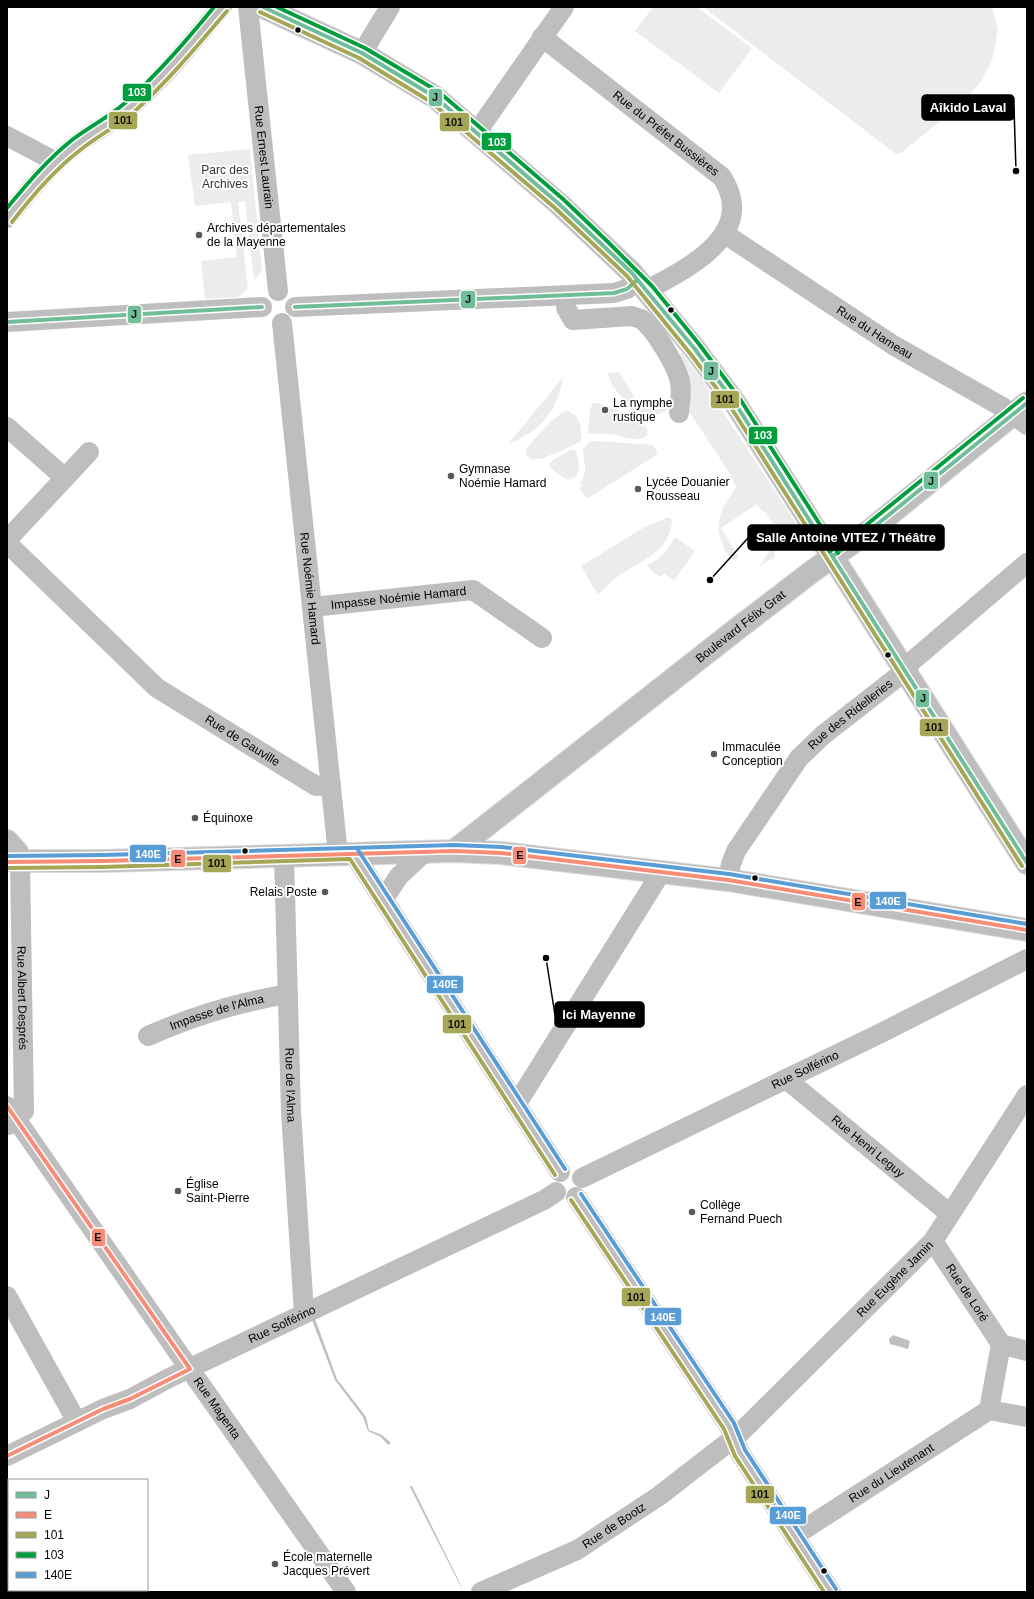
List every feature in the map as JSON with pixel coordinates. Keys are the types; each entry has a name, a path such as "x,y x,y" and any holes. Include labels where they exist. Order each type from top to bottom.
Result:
{"main road":[{"path":"254,12 362,53 435,97 559,204 642,285 694,348 735,403 809,520 834,556 904,671 1027,863"},
{"name":"Boulevard Félix Grat","path":"454,851 743,624 869,531 1022,414"},
{"path":"501,853 497,840 500,822 532,798 534,788"},
{"path":"7,841 17,852 14,861 103,861 454,851 501,853 728,880 1027,930"}],"street":[{"path":"362,53 390,7"},
{"path":"477,132 564,7"},
{"path":"7,218 56,162 76,145 130,108 146,93 168,70 219,10 254,12"},
{"name":"Rue Ernest Laurain","path":"254,12 278,291"},
{"name":"Rue du Préfet Bussières","path":"295,308 614,293 642,285 705,255 716,245 725,234 730,223 731,199 728,187 722,178 542,37"},
{"path":"7,136 56,162"},
{"name":"Rue du Hameau","path":"725,234 893,345 1004,408 1022,414"},
{"path":"278,291 288,294 294,302 295,308 291,317 282,323 269,320 263,312 262,307 268,294 278,291"},
{"path":"7,322 262,307"},
{"path":"566,308 573,320 632,316 641,319 652,331 674,366 680,382 679,413"},
{"name":"Rue Noémie Hamard","path":"282,323 331,785 346,854"},
{"path":"7,427 64,478"},
{"path":"7,540 89,452"},
{"name":"Rue de Gauville","path":"7,543 157,688 316,786 331,785"},
{"name":"Rue des Ridelleries","path":"728,880 731,864 736,851 799,758 823,735 904,671 911,662 1027,563"},
{"name":"Impasse Noémie Hamard","path":"312,607 473,590 542,638"},
{"path":"384,900 399,876 425,852"},
{"path":"346,854 384,900 560,1172"},
{"name":"Rue de l'Alma","path":"284,856 291,1112 304,1313"},
{"name":"Rue Albert Després","path":"10,1117 24,1112 14,861"},
{"path":"516,1105 662,871"},
{"name":"Rue Solférino","path":"579,1188 786,1079 1027,959"},
{"name":"Impasse de l'Alma","path":"148,1036 178,1023 214,1011 256,999 288,994"},
{"name":"Rue Henri Leguy","path":"786,1079 950,1214"},
{"name":"Rue Eugène Jamin","path":"734,1438 933,1241 1027,1095"},
{"name":"Rue Magenta","path":"10,1117 190,1369 346,1592"},
{"path":"579,1188 568,1199 556,1192 554,1184 555,1179 560,1172 565,1170 573,1170 580,1175 579,1188 729,1426 740,1453 831,1592"},
{"name":"Rue Solférino","path":"7,1456 103,1409 130,1399 304,1313 544,1200 556,1192"},
{"name":"Rue de Loré","path":"933,1241 1002,1344"},
{"path":"7,1296 77,1422"},
{"path":"1027,1351 1002,1344 988,1410 1027,1417"},
{"name":"Rue du Lieutenant","path":"794,1536 988,1410"},
{"name":"Rue de Bootz","path":"481,1592 577,1550 659,1496 734,1438"}],"green space":[{"path":"653,7 697,7 752,48 719,93 635,31"},
{"path":"703,7 992,7 998,30 992,61 979,84 960,105 901,153 896,154"},
{"name":"Parc des Archives","path":"250,149 262,271 254,280 245,201 238,202 248,288 239,297 205,299 201,261 237,257 231,202 195,206 188,155"},
{"path":"681,352 700,377 798,526 781,538 765,511 763,512 757,504 721,528 739,557 733,560 728,556 720,536 719,521 723,508 736,487 727,469 688,410 678,360"},
{"path":"619,372 636,400 639,398 654,406 666,404 671,401 673,404 659,414 646,415 639,412 621,397 607,373"},
{"path":"564,376 557,399 546,418 531,432 509,443"},
{"path":"593,403 607,406 646,427 647,433 645,437 635,439 610,434 588,433 590,409"},
{"path":"566,411 575,415 580,422 581,441 541,459 531,459 527,456 526,449 539,434 555,418"},
{"path":"597,441 653,445 658,454 587,499 579,487 582,485 580,482 585,471 583,449 589,442"},
{"path":"570,450 575,450 579,463 579,470 577,476 568,480 555,472 549,464"},
{"path":"668,517 672,520 670,530 667,539 661,547 647,559 618,576 598,595 581,566 643,528"},
{"path":"675,537 695,551 674,581 664,573 661,577 651,571 647,565 663,554"},
{"path":"774,544 776,546 774,558 760,566"}],"shaded area":[{"path":"315,1319 337,1379 366,1417 369,1430 382,1435 391,1443 388,1445 381,1437 368,1431 363,1417 335,1380 312,1320"},
{"path":"893,1335 910,1341 908,1349 890,1344 889,1339"},
{"path":"412,1486 457,1577 463,1591 410,1487"}],"transit line":[{"name":"103","path":"7,208 54,156 72,140 119,108 149,81 214,7"},
{"name":"J","path":"263,7 362,53 435,97 559,204 631,272 694,348 735,403 1027,863"},
{"name":"103","path":"277,7 365,48 439,92 563,199 608,242 652,286 699,344 740,399 838,553"},
{"name":"101","path":"12,222 35,193 60,167 86,146 129,116 148,99 183,62 227,11"},
{"name":"101","path":"260,12 359,58 431,102 555,208 627,276 689,352 730,406 1022,866"},
{"name":"J","path":"295,307 614,293 627,289 637,280"},
{"name":"J","path":"7,322 262,307"},
{"name":"103","path":"830,551 865,526 1023,398"},
{"name":"J","path":"833,556 869,531 1027,403"},
{"name":"140E","path":"7,856 103,855 454,845 502,847 729,874 1027,924"},
{"name":"140E","path":"358,850 565,1169"},
{"name":"E","path":"7,862 103,861 454,851 501,853 728,880 1027,930"},
{"name":"101","path":"7,868 103,867 350,859 555,1175"},
{"name":"E","path":"7,1106 190,1369"},
{"name":"140E","path":"581,1194 734,1423 745,1450 836,1589"},
{"name":"101","path":"571,1200 724,1429 735,1456 824,1592"},
{"name":"E","path":"7,1456 103,1409 130,1399 190,1369"}],"place":[{"name":"Aîkido Laval","path":"1016,171"},
{"name":"Archives départementales de la Mayenne","path":"199,235"},
{"name":"La nymphe rustique","path":"605,410"},
{"name":"Gymnase Noémie Hamard","path":"451,476"},
{"name":"Lycée Douanier Rousseau","path":"638,489"},
{"name":"Salle Antoine VITEZ / Théâtre","path":"710,580"},
{"name":"Immaculée Conception","path":"714,754"},
{"name":"Équinoxe","path":"195,818"},
{"name":"Relais Poste","path":"325,892"},
{"name":"Ici Mayenne","path":"546,958"},
{"name":"Église Saint-Pierre","path":"178,1191"},
{"name":"Collège Fernand Puech","path":"692,1212"},
{"name":"École maternelle Jacques Prévert","path":"275,1564"}]}
